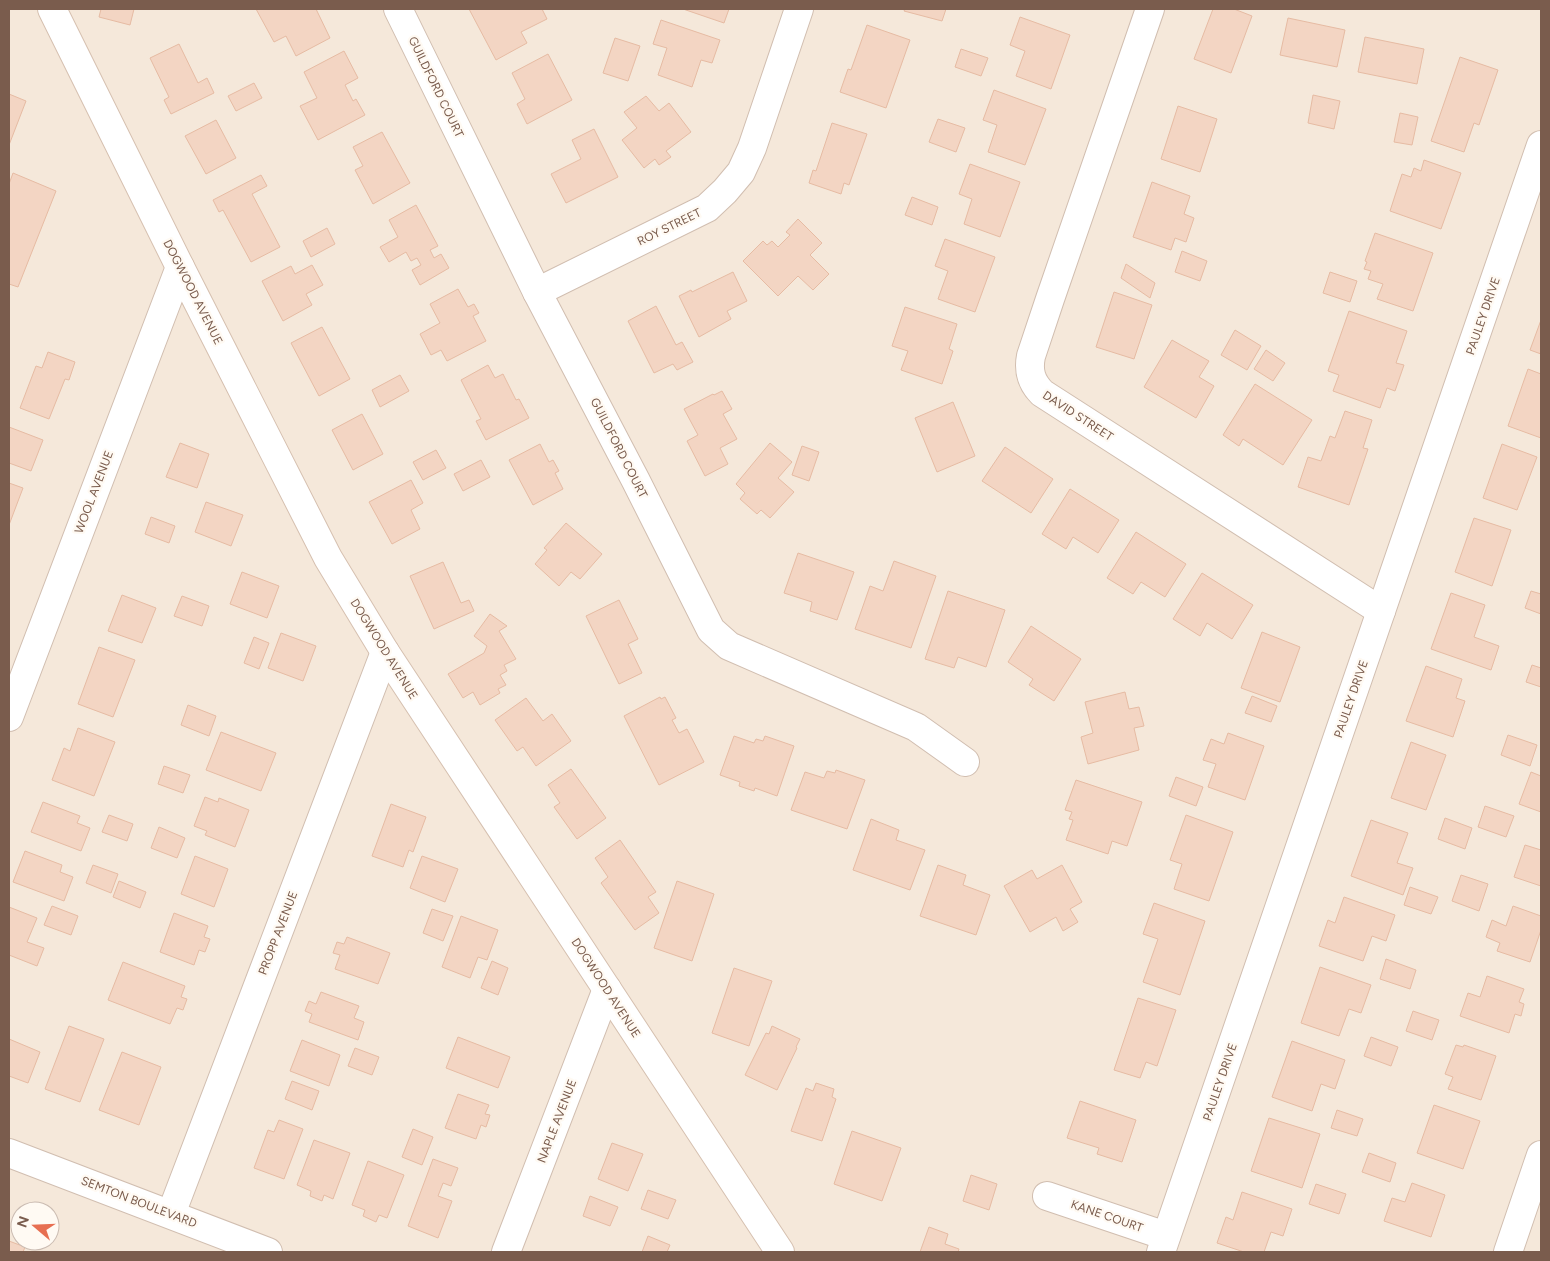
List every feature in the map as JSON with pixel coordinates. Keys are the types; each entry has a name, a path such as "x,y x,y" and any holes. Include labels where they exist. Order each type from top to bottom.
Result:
{"street":[{"name":"DOGWOOD AVENUE","path":"52,9 180,267 328,558 385,652 780,1252"},
{"name":"GUILDFORD COURT","path":"398,9 537,292 711,630 728,646 916,728 965,762"},
{"name":"ROY STREET","path":"537,292 707,208 726,190 741,172 752,148 800,9"},
{"name":"DAVID STREET","path":"1150,9 1031,356 1029,365 1033,382 1042,394 1381,611"},
{"name":"PAULEY DRIVE","path":"1164,1244 1541,145"},
{"name":"WOOL AVENUE","path":"9,717 180,267"},
{"name":"PROPP AVENUE","path":"171,1214 385,652"},
{"name":"NAPLE AVENUE","path":"506,1252 607,989"},
{"name":"SEMTON BOULEVARD","path":"9,1153 268,1252"},
{"path":"1508,1252 1541,1154"},
{"name":"KANE COURT","path":"1047,1196 1164,1244"}],"shaded area":[{"path":"9,9 1541,9 1541,1252 9,1252"}],"building":[{"path":"101,9 134,9 130,25 99,17"},
{"path":"256,9 316,9 330,38 296,56 286,36 274,42"},
{"path":"469,9 542,9 547,19 521,32 527,43 496,60"},
{"path":"683,9 729,9 724,23"},
{"path":"905,9 946,9 942,21 904,11"},
{"path":"1213,9 1234,9 1252,16 1231,73 1194,59"},
{"path":"1020,17 1070,35 1051,89 1016,76 1025,51 1010,45"},
{"path":"1288,18 1345,30 1337,67 1280,55"},
{"path":"661,20 720,40 712,63 701,60 692,87 658,75 667,48 653,44"},
{"path":"867,25 910,40 886,108 840,92 848,69 851,70"},
{"path":"1365,37 1424,49 1417,84 1358,72"},
{"path":"615,38 640,46 628,81 603,73"},
{"path":"179,44 198,83 207,78 214,93 171,114 164,100 169,97 150,58"},
{"path":"961,49 988,58 981,76 955,67"},
{"path":"344,51 358,78 345,85 353,101 356,99 365,115 318,140 300,106 317,98 304,72"},
{"path":"548,54 572,100 527,124 517,104 525,99 512,73"},
{"path":"1460,57 1498,70 1479,125 1474,123 1464,152 1431,141"},
{"path":"254,83 262,98 236,111 228,96"},
{"path":"994,90 1046,109 1025,165 988,152 997,125 983,120"},
{"path":"9,94 26,101 9,145"},
{"path":"1313,95 1340,101 1334,129 1308,123"},
{"path":"646,96 659,111 669,103 691,132 666,151 671,157 659,165 655,159 644,168 622,140 637,128 624,112"},
{"path":"1178,106 1217,119 1200,172 1161,159"},
{"path":"1400,113 1418,117 1412,145 1394,142"},
{"path":"938,119 965,128 956,152 929,142"},
{"path":"216,120 236,158 206,174 185,136"},
{"path":"832,123 867,134 849,185 844,183 841,194 809,183 813,170 816,171"},
{"path":"594,129 618,177 566,203 551,174 581,159 572,140"},
{"path":"382,132 410,183 373,204 355,170 363,166 353,147"},
{"path":"1424,160 1461,173 1441,229 1390,211 1402,174 1411,177 1414,168 1421,171"},
{"path":"970,164 1020,182 1000,237 964,224 972,199 959,194"},
{"path":"13,173 56,191 18,287 9,284 9,184"},
{"path":"261,175 267,186 252,194 280,247 251,262 223,210 219,212 213,200"},
{"path":"1152,182 1190,196 1184,214 1194,218 1186,242 1175,238 1171,250 1133,237"},
{"path":"912,197 938,207 932,225 905,215"},
{"path":"416,205 438,246 430,250 434,258 441,254 449,268 420,285 412,270 421,265 417,258 411,261 406,252 389,262 380,247 398,237 389,220"},
{"path":"798,219 822,243 810,255 829,274 813,290 798,276 778,296 743,261 763,241 767,245 772,241 778,247 790,235 786,232"},
{"path":"327,228 335,244 311,257 303,241"},
{"path":"1375,233 1433,253 1413,311 1377,299 1383,284 1368,279 1371,271 1364,269"},
{"path":"945,239 995,257 975,312 938,299 948,271 935,266"},
{"path":"1182,251 1207,261 1200,281 1175,272"},
{"path":"1126,264 1155,283 1150,298 1121,278"},
{"path":"312,265 323,285 306,294 312,305 283,321 262,281 291,266 295,274"},
{"path":"733,272 747,301 727,311 731,319 699,337 679,296 691,290 692,292"},
{"path":"1330,272 1357,281 1350,302 1323,293"},
{"path":"458,289 468,307 474,304 479,313 473,316 486,341 447,361 441,350 431,355 420,334 440,323 430,304"},
{"path":"1114,292 1152,305 1134,359 1096,347"},
{"path":"656,306 676,345 682,342 693,362 677,370 673,364 654,373 628,321"},
{"path":"905,307 957,324 949,349 953,351 942,384 901,370 908,351 892,346"},
{"path":"1349,311 1407,331 1396,363 1404,365 1395,391 1387,388 1380,408 1333,391 1339,375 1328,371"},
{"path":"1541,320 1541,354 1530,350"},
{"path":"322,327 350,379 319,396 291,343"},
{"path":"1235,330 1261,346 1247,370 1221,355"},
{"path":"1172,340 1209,361 1199,377 1214,386 1196,418 1144,387"},
{"path":"1266,350 1285,363 1273,381 1254,369"},
{"path":"48,352 75,362 69,380 65,379 49,419 20,408 36,366 42,368"},
{"path":"488,365 495,378 503,374 516,400 519,399 529,418 486,440 476,421 481,419 461,380"},
{"path":"1528,369 1541,374 1541,438 1508,426"},
{"path":"400,375 409,391 380,407 372,390"},
{"path":"1255,384 1312,420 1283,465 1243,439 1239,446 1223,435"},
{"path":"722,391 732,409 723,414 737,439 720,448 728,464 705,476 687,441 698,435 684,409"},
{"path":"953,402 975,456 937,472 915,418"},
{"path":"1345,411 1372,420 1363,448 1368,449 1349,505 1298,487 1308,457 1321,461 1330,436 1335,438"},
{"path":"362,414 383,454 353,470 332,430"},
{"path":"9,427 43,440 31,471 9,463"},
{"path":"180,443 209,454 197,488 166,477"},
{"path":"770,443 792,462 778,478 794,492 770,518 761,510 757,514 740,499 745,493 736,484"},
{"path":"540,444 549,462 553,460 559,471 555,473 563,489 533,505 509,460"},
{"path":"1502,444 1537,457 1517,510 1483,498"},
{"path":"802,446 819,452 809,481 792,475"},
{"path":"1005,447 1053,479 1031,513 982,481"},
{"path":"436,450 446,468 423,480 413,462"},
{"path":"481,460 490,477 463,491 454,474"},
{"path":"411,480 423,503 411,510 420,529 392,544 369,502"},
{"path":"9,483 23,488 9,525"},
{"path":"1070,489 1119,520 1098,553 1073,537 1066,549 1042,534"},
{"path":"206,502 243,515 231,546 195,532"},
{"path":"151,517 175,526 169,543 145,534"},
{"path":"1474,518 1511,530 1492,586 1455,572"},
{"path":"566,523 602,554 580,579 571,572 559,586 535,564 547,550 544,548"},
{"path":"1136,532 1186,564 1165,597 1141,582 1133,594 1107,578"},
{"path":"798,553 854,572 837,620 810,611 812,602 784,593"},
{"path":"894,561 936,576 911,648 855,629 870,586 883,591"},
{"path":"443,562 461,603 469,600 474,611 434,629 410,576"},
{"path":"242,572 279,586 267,618 230,604"},
{"path":"1202,573 1253,605 1232,639 1207,623 1200,636 1173,619"},
{"path":"948,591 1005,610 986,667 958,657 954,668 925,659"},
{"path":"1531,591 1541,594 1541,614 1525,608"},
{"path":"1451,593 1485,605 1474,637 1499,646 1491,670 1431,649"},
{"path":"122,595 156,608 142,643 108,631"},
{"path":"182,596 209,606 202,626 174,616"},
{"path":"619,600 638,639 628,644 642,673 619,684 586,616"},
{"path":"490,614 507,626 499,631 516,659 504,665 507,671 500,675 506,685 498,689 500,693 480,705 473,692 463,698 448,674 484,653 487,646 474,636"},
{"path":"1031,626 1081,659 1054,701 1029,685 1033,679 1008,662"},
{"path":"1262,632 1300,647 1280,702 1241,688"},
{"path":"281,633 316,646 303,681 268,668"},
{"path":"254,637 269,643 259,669 244,663"},
{"path":"99,647 135,660 113,717 78,704"},
{"path":"1532,665 1541,668 1541,687 1526,682"},
{"path":"1426,666 1462,679 1456,698 1465,701 1453,737 1406,721"},
{"path":"1125,692 1129,709 1139,707 1144,726 1134,728 1139,750 1088,764 1081,737 1093,733 1085,702"},
{"path":"1252,696 1277,706 1271,722 1245,713"},
{"path":"660,697 661,699 665,697 676,718 672,720 679,733 687,729 704,762 659,785 624,716"},
{"path":"526,698 543,721 552,714 571,741 536,766 523,747 517,751 495,720"},
{"path":"188,705 216,716 209,736 181,725"},
{"path":"78,728 115,742 94,796 52,780 64,748 70,751"},
{"path":"221,732 276,753 261,791 206,770"},
{"path":"1228,733 1264,746 1245,800 1208,787 1216,764 1203,760 1211,739 1224,744"},
{"path":"1508,735 1537,745 1530,766 1501,755"},
{"path":"734,736 754,743 756,739 763,741 765,736 794,746 777,796 755,788 754,791 739,786 740,782 720,775"},
{"path":"1411,742 1446,755 1426,810 1391,798"},
{"path":"164,766 190,775 183,793 158,784"},
{"path":"571,769 606,818 577,839 554,807 560,803 548,785"},
{"path":"836,770 865,780 847,829 791,810 805,772 824,778 827,771 835,773"},
{"path":"1531,772 1541,776 1541,812 1519,804"},
{"path":"1176,777 1203,787 1196,806 1169,796"},
{"path":"1076,780 1142,802 1127,846 1112,841 1108,854 1066,840 1073,820 1069,819 1072,812 1065,810"},
{"path":"205,797 218,802 219,798 249,810 235,847 205,835 207,831 194,826"},
{"path":"43,802 80,816 77,823 90,828 81,851 31,832"},
{"path":"391,804 426,817 413,852 409,850 403,867 372,856"},
{"path":"1485,806 1514,816 1506,837 1478,827"},
{"path":"109,815 133,824 127,841 102,832"},
{"path":"1186,815 1233,832 1209,901 1174,889 1182,864 1170,860"},
{"path":"1445,818 1472,828 1465,849 1438,839"},
{"path":"871,819 899,830 896,840 925,850 910,890 853,870"},
{"path":"1371,820 1408,833 1397,863 1413,868 1403,895 1351,876"},
{"path":"159,827 185,838 177,858 151,848"},
{"path":"620,840 656,892 648,897 659,913 635,930 601,883 608,877 595,858"},
{"path":"1525,845 1541,850 1541,886 1514,877"},
{"path":"25,851 62,865 60,872 73,877 64,901 13,882"},
{"path":"195,856 228,869 214,907 181,894"},
{"path":"422,856 458,869 445,902 410,888"},
{"path":"93,865 118,874 111,893 86,883"},
{"path":"938,865 966,875 963,885 990,895 976,935 920,916"},
{"path":"1062,865 1082,902 1070,909 1078,922 1063,931 1056,917 1030,932 1004,886 1032,870 1037,879"},
{"path":"1461,875 1488,884 1479,911 1452,901"},
{"path":"119,881 146,892 140,908 113,897"},
{"path":"677,881 714,894 692,961 654,948"},
{"path":"1410,887 1438,897 1431,914 1404,905"},
{"path":"1344,897 1395,915 1386,941 1372,936 1363,961 1319,946 1328,920 1335,923"},
{"path":"1154,903 1205,921 1180,995 1143,982 1158,939 1143,934"},
{"path":"52,906 78,916 71,935 44,925"},
{"path":"1513,906 1541,916 1541,930 1530,962 1497,951 1500,943 1486,937 1492,920 1506,926"},
{"path":"9,907 37,918 27,942 44,948 37,966 9,955"},
{"path":"432,909 453,916 443,941 423,933"},
{"path":"174,913 208,926 204,937 210,939 205,952 199,950 194,965 160,952"},
{"path":"461,916 498,930 487,960 478,957 470,978 442,967"},
{"path":"347,937 390,953 378,984 335,969 340,955 333,953 337,942 344,944"},
{"path":"1386,959 1416,970 1410,989 1380,979"},
{"path":"492,961 508,968 498,995 481,988"},
{"path":"123,962 185,986 181,997 187,999 183,1010 177,1008 170,1024 108,1000"},
{"path":"1320,967 1371,985 1361,1013 1349,1009 1339,1036 1301,1023"},
{"path":"734,968 772,981 749,1046 712,1033"},
{"path":"1487,976 1524,989 1519,1002 1524,1004 1521,1016 1515,1014 1509,1033 1460,1016 1468,993 1480,997"},
{"path":"321,992 359,1006 354,1018 364,1022 358,1040 309,1022 312,1014 305,1011 309,1001 316,1004"},
{"path":"1138,998 1176,1010 1157,1066 1146,1062 1140,1078 1114,1070"},
{"path":"1413,1011 1439,1020 1432,1040 1406,1031"},
{"path":"69,1026 104,1039 80,1102 45,1089"},
{"path":"772,1026 800,1039 777,1090 745,1075 766,1033 769,1034"},
{"path":"458,1037 510,1057 498,1088 446,1068"},
{"path":"1371,1037 1398,1047 1391,1066 1364,1056"},
{"path":"9,1039 40,1052 28,1083 9,1076"},
{"path":"302,1040 340,1055 329,1086 290,1071"},
{"path":"1292,1041 1345,1060 1335,1089 1321,1084 1312,1111 1272,1097"},
{"path":"1456,1045 1463,1047 1464,1045 1496,1056 1481,1100 1448,1089 1453,1077 1445,1074"},
{"path":"355,1048 379,1057 372,1075 348,1066"},
{"path":"122,1052 161,1067 139,1125 99,1110"},
{"path":"292,1081 319,1091 312,1110 285,1099"},
{"path":"816,1083 834,1089 832,1097 836,1099 822,1141 791,1131 806,1088 813,1091"},
{"path":"458,1094 489,1105 485,1114 490,1115 486,1127 481,1125 476,1139 445,1128"},
{"path":"1080,1101 1136,1120 1122,1162 1097,1154 1099,1148 1067,1138"},
{"path":"1434,1105 1480,1121 1463,1169 1417,1153"},
{"path":"1337,1110 1363,1119 1357,1136 1331,1128"},
{"path":"1269,1118 1320,1134 1302,1188 1251,1171"},
{"path":"279,1120 303,1129 284,1179 254,1168 268,1130 274,1132"},
{"path":"413,1129 433,1137 422,1165 402,1157"},
{"path":"852,1131 901,1148 882,1201 834,1184"},
{"path":"314,1140 350,1153 333,1199 324,1195 322,1201 310,1196 311,1191 297,1185"},
{"path":"612,1143 643,1154 628,1191 598,1179"},
{"path":"1369,1153 1396,1163 1390,1182 1362,1172"},
{"path":"433,1159 458,1168 451,1186 443,1183 438,1196 452,1201 438,1238 408,1226"},
{"path":"368,1161 404,1175 387,1218 379,1215 376,1222 363,1216 365,1210 352,1205"},
{"path":"971,1175 997,1184 989,1210 963,1201"},
{"path":"1412,1183 1445,1195 1431,1237 1384,1221 1392,1198 1405,1202"},
{"path":"1316,1184 1346,1194 1339,1214 1309,1204"},
{"path":"648,1190 676,1200 668,1219 641,1209"},
{"path":"1242,1192 1292,1209 1283,1236 1271,1232 1264,1252 1244,1252 1217,1243 1226,1217 1233,1220"},
{"path":"590,1196 618,1207 610,1226 583,1216"},
{"path":"929,1227 948,1234 945,1244 959,1249 958,1252 920,1252"},
{"path":"648,1236 670,1245 667,1252 642,1252"},
{"path":"9,1241 10,1251 23,1251 23,1252 9,1252"}]}
